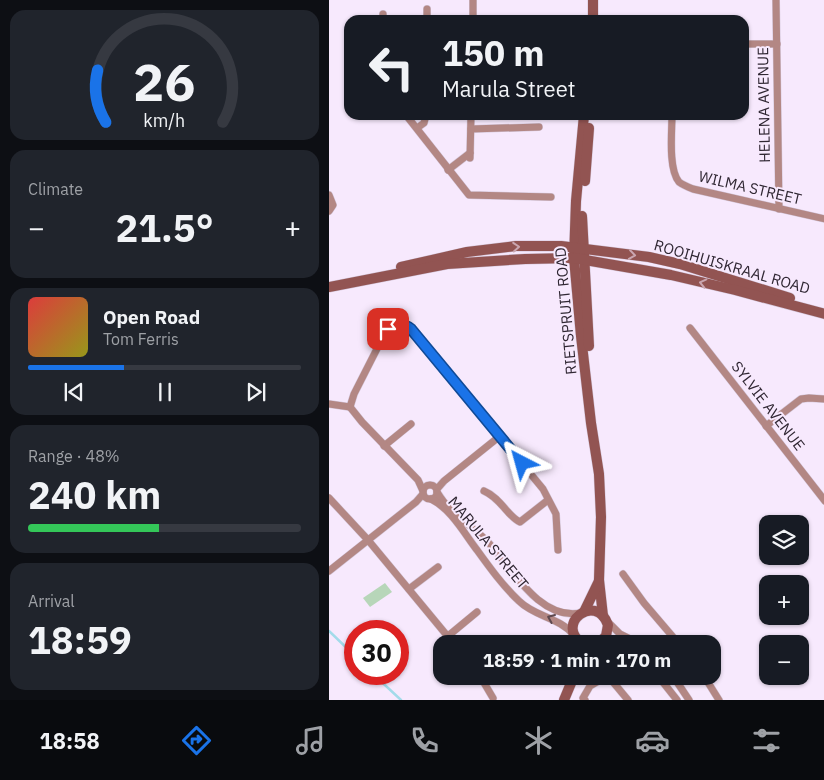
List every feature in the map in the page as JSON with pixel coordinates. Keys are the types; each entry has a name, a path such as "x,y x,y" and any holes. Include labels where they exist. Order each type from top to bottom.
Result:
{"street":[{"path":"473,0 473,15"},
{"path":"593,0 593,15"},
{"name":"HELENA AVENUE","path":"777,0 779,209"},
{"path":"427,9 427,15"},
{"path":"749,44 777,44"},
{"path":"410,120 466,192 473,196 551,197"},
{"path":"417,128 425,120"},
{"path":"448,170 470,156 471,120"},
{"name":"RIETSPRUIT ROAD","path":"584,120 577,194 581,336 599,474 601,517 599,580 605,619"},
{"name":"RIETSPRUIT ROAD","path":"579,253 589,120"},
{"name":"WILMA STREET","path":"672,120 673,163 679,182 693,190 824,219"},
{"path":"471,129 539,127"},
{"path":"329,195 333,205 329,211"},
{"name":"ROOIHUISKRAAL ROAD","path":"579,253 735,290 824,314"},
{"name":"ROOIHUISKRAAL ROAD","path":"333,286 447,264 579,253 649,258 680,264 824,309"},
{"path":"329,404 350,407 354,394 387,331 395,325 403,325 411,329 543,489 557,518 558,550"},
{"name":"SYLVIE AVENUE","path":"690,328 824,502"},
{"path":"766,426 801,399 824,400"},
{"name":"MARULA STREET","path":"350,407 356,416 417,480 426,495 445,509 510,592 524,606 560,622 572,635"},
{"path":"384,446 411,424"},
{"path":"426,495 424,487 433,488 444,481 500,436"},
{"name":"MARULA STREET","path":"417,480 433,488 447,506 487,542 536,598 551,609 567,614 583,612"},
{"path":"329,571 426,495 435,497 433,488"},
{"path":"484,491 494,496 515,519 521,522 548,500"},
{"path":"329,498 369,540 447,635"},
{"path":"409,589 438,567"},
{"path":"623,574 644,603 671,635"},
{"name":"RIETSPRUIT ROAD","path":"576,635 573,624 576,618 583,612 599,580"},
{"path":"510,592 521,582"},
{"path":"583,612 595,611 622,635"},
{"path":"449,635 477,612"},
{"path":"605,619 607,633 605,635"},
{"path":"485,685 493,698"},
{"path":"564,700 570,685"},
{"path":"585,700 583,698 592,685"},
{"path":"616,685 628,700"},
{"path":"665,685 677,700"},
{"path":"679,685 689,700"},
{"path":"710,685 719,700"}],"green space":[{"path":"385,583 392,592 370,607 363,598"}],"waterway":[{"path":"329,631 344,645"},
{"path":"385,685 401,700"}],"route":[{"path":"388,329 401,324 411,329 522,463"}]}
